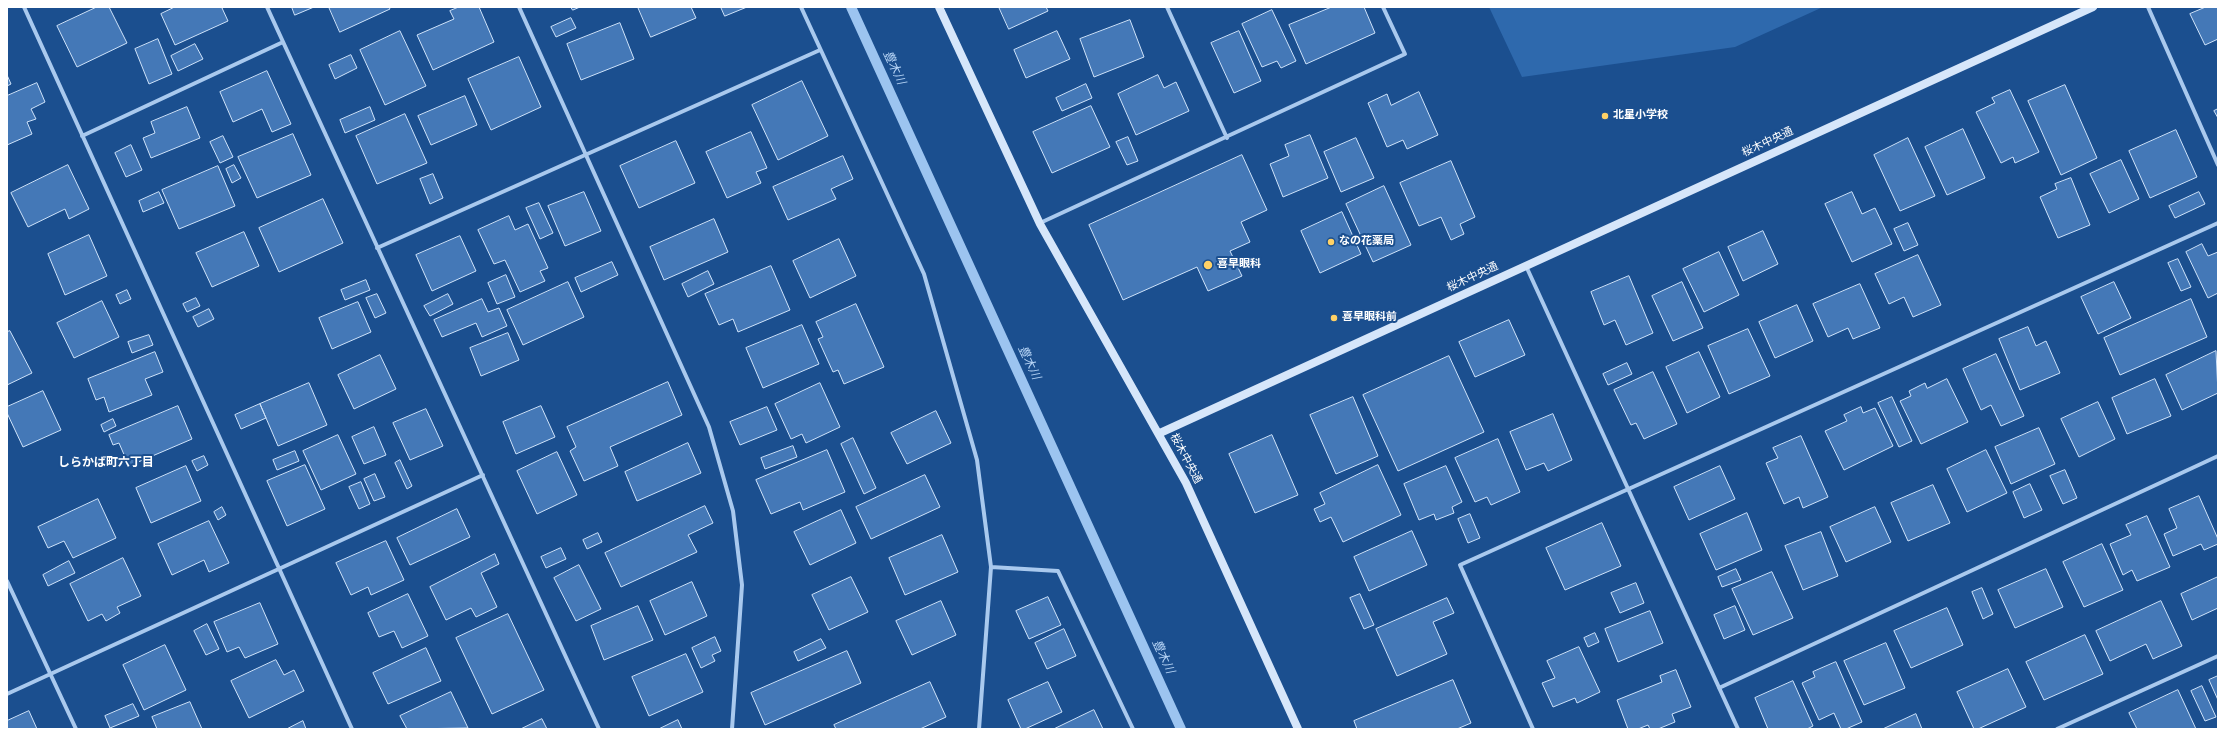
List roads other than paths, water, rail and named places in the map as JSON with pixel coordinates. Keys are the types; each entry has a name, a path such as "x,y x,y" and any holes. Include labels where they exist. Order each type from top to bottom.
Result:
{"street":[{"path":"24,7 352,729"},
{"path":"267,7 599,729"},
{"path":"519,7 709,427 733,511 742,585 732,729"},
{"path":"801,7 924,274 977,460 991,567 979,729"},
{"path":"939,7 1040,224 1130,385 1160,434"},
{"path":"1167,7 1227,138"},
{"path":"1040,224 1405,54 1383,7"},
{"name":"桜木中央通","path":"1298,729 1186,483 1160,434 2093,7"},
{"path":"2148,7 2218,165"},
{"path":"82,136 283,42"},
{"path":"377,248 820,50"},
{"path":"1534,729 1460,565 2218,223"},
{"path":"1526,266 1738,729"},
{"path":"1719,688 2218,456"},
{"path":"7,694 483,475"},
{"path":"991,567 1058,571 1132,729"},
{"path":"7,581 76,729"},
{"path":"2057,729 2218,656"}],"waterway":[{"name":"豊木川","path":"851,7 1181,729"}],"place":[{"name":"北星小学校","path":"1605,116"},
{"name":"なの花薬局","path":"1331,242"},
{"name":"喜早眼科","path":"1208,265"},
{"name":"喜早眼科前","path":"1334,318"}],"district":[{"name":"しらかば町六丁目","path":"106,464"}]}
